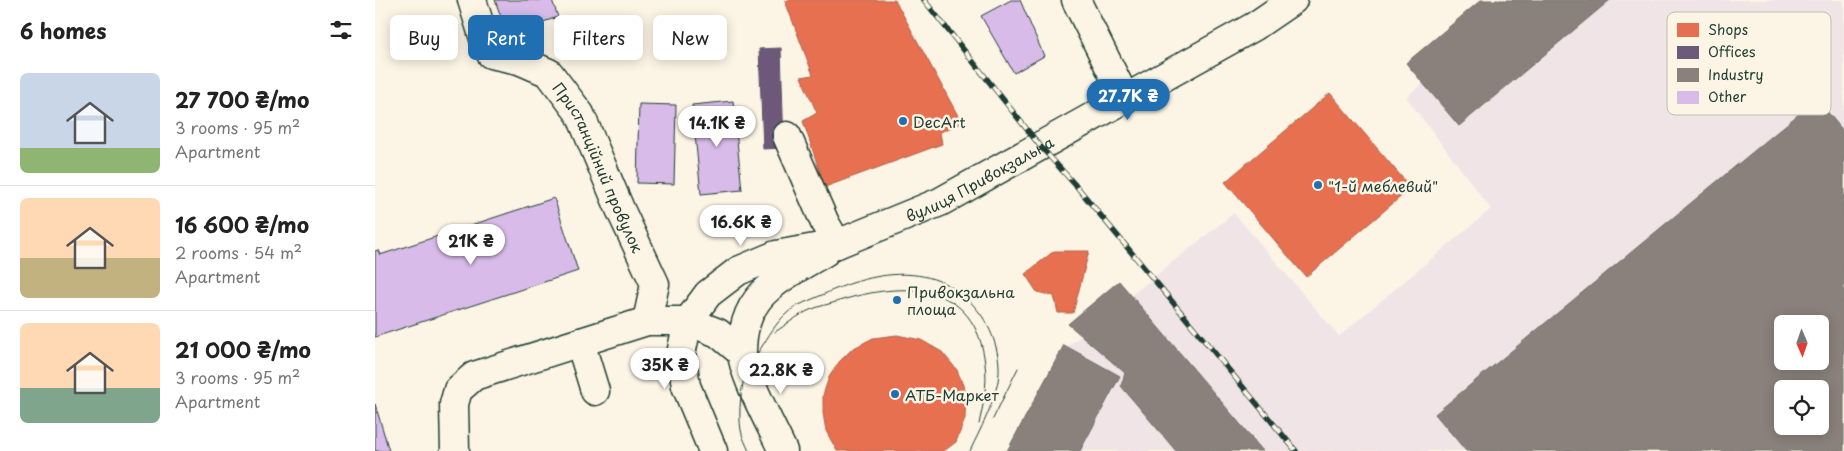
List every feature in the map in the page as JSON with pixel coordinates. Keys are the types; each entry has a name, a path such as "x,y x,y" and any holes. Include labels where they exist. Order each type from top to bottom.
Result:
{"main road":[{"name":"Пристанційний провулок","path":"472,0 485,42 491,54 519,60 549,72 580,114 620,209 655,284 647,321"},
{"path":"1076,0 1125,98"},
{"name":"вулиця Привокзальна","path":"688,321 708,294 738,272 776,256 837,244 959,193 1255,26 1293,0"},
{"path":"783,451 746,371 742,353 746,319 756,302 770,286 837,244 825,222 787,136"},
{"path":"455,451 454,404 458,390 474,376 647,321 688,321 718,333 742,353"},
{"path":"688,321 681,354 685,386 713,451"},
{"path":"580,342 595,390"}],"shaded area":[{"path":"1522,0 1844,0 1844,451 1009,451 1069,345 1234,213 1339,336 1491,209 1406,97"}],"building: Shops":[{"path":"895,0 962,123 940,132 942,144 825,187 803,121 817,113 801,77 813,75 785,1"},
{"name":"\"1-й меблевий\"","path":"1330,93 1411,188 1306,277 1225,182"},
{"path":"1054,251 1089,251 1073,313 1058,313 1054,296 1037,292 1025,274"},
{"name":"АТБ-Маркет","path":"897,335 921,340 942,352 957,370 966,393 965,419 956,442 944,451 837,451 826,431 823,413 823,395 829,377 839,362 852,349 873,338"}],"building: Offices":[{"path":"781,48 784,148 763,149 759,49"}],"building: Industry":[{"path":"1481,0 1610,0 1459,126 1406,63"},
{"path":"1798,115 1830,115 1844,132 1844,451 1466,451 1435,414"},
{"path":"1119,281 1263,451 1176,451 1121,386 1125,373 1068,324"},
{"path":"1064,345 1120,376 1080,451 1007,451"}],"building: Other":[{"path":"495,0 552,0 557,15 554,15 554,18 544,22 544,15 500,15"},
{"path":"1011,0 1020,0 1044,56 1014,73 981,16"},
{"path":"733,101 742,190 701,194 692,105"},
{"path":"639,104 676,105 674,184 637,183"},
{"path":"554,198 578,271 375,337 375,251 378,250 380,255"},
{"path":"375,404 385,437 389,451 375,451"}],"tram line":[{"path":"749,451 742,435 740,424 743,383 750,364 782,318 798,305 843,286 865,279 908,274 929,277 948,285 966,298 982,316 996,347 999,364 996,390 990,408 970,451"},
{"path":"775,332 810,310 863,295 911,290 933,294 952,302 967,316 979,336 986,372 979,424"},
{"path":"993,419 1018,368"}],"railway":[{"path":"924,0 1041,147 1078,188 1296,451"}],"place":[{"name":"DecArt","path":"903,121"},
{"name":"\"1-й меблевий\"","path":"1318,185"},
{"name":"Привокзальна площа","path":"897,300"},
{"name":"АТБ-Маркет","path":"895,394"}]}
